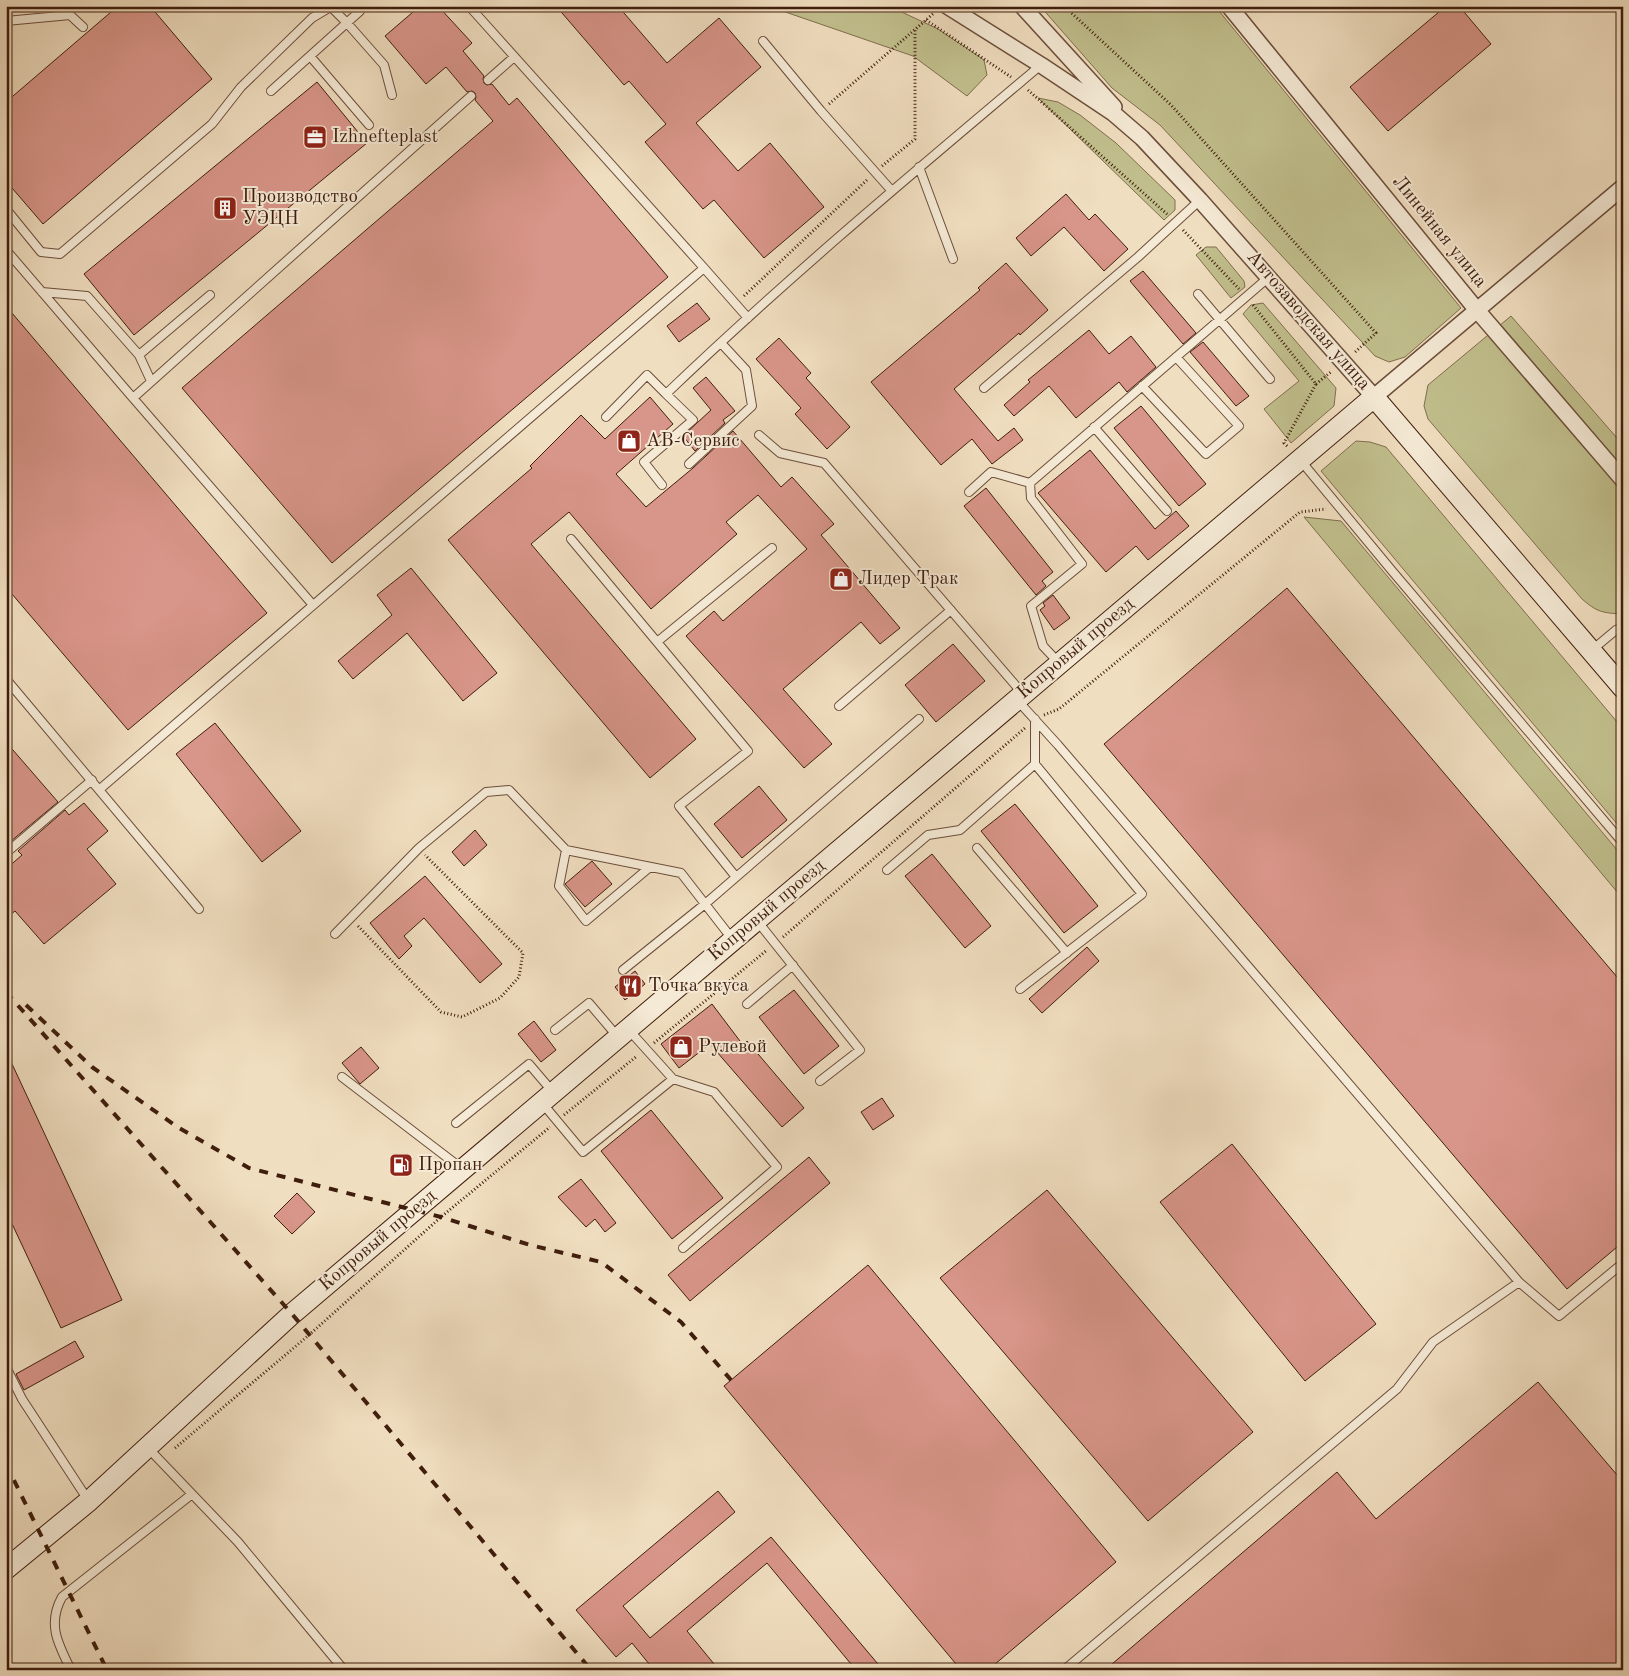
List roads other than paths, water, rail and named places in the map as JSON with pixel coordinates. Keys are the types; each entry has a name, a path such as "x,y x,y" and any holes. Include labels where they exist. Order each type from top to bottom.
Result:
{"main road":[{"name":"Копровый проезд","path":"6,1569 89,1501 292,1314 1374,397"},
{"name":"Автозаводская улица","path":"1374,397 1623,688"}],"street":[{"path":"1022,6 1142,138"},
{"name":"Линейная улица","path":"1229,6 1476,309 1623,480"},
{"name":"Автозаводская улица","path":"942,9 1041,65 1113,114 1142,138 1269,276 1374,397"},
{"path":"1374,397 1476,309 1623,187"}],"lane":[{"path":"6,209 42,252 60,254 212,124 240,87 312,18 331,6 384,65 392,96"},
{"path":"271,91 360,11 362,6"},
{"path":"469,6 748,318"},
{"path":"6,21 70,14 84,27"},
{"path":"763,41 821,111 891,190"},
{"path":"310,56 369,125"},
{"path":"488,80 514,57"},
{"path":"666,394 891,190 1041,65"},
{"path":"133,398 471,96"},
{"path":"919,168 953,259"},
{"path":"984,388 1138,258 1200,200"},
{"path":"6,250 313,605"},
{"path":"100,789 704,268"},
{"path":"1030,483 1269,276"},
{"path":"42,292 87,296 139,355 151,381"},
{"path":"1198,294 1270,379"},
{"path":"139,355 210,295"},
{"path":"689,464 752,406 746,370 721,343"},
{"path":"1142,386 1206,454 1239,426 1176,357"},
{"path":"606,417 647,375 693,420 644,462 662,485"},
{"path":"1094,428 1167,510"},
{"path":"759,435 780,453 824,463 951,610 1020,697 1035,720 1519,1282 1560,1316 1623,1262"},
{"path":"1300,459 1623,843"},
{"path":"969,492 991,472 1030,483"},
{"path":"1030,483 1031,498 1082,564 1031,606 1043,646 1060,663"},
{"path":"571,539 748,751 679,806 736,877"},
{"path":"657,642 772,548"},
{"path":"839,706 951,610"},
{"path":"1591,651 1616,630 1623,627"},
{"path":"6,679 199,909"},
{"path":"623,970 705,904 919,718"},
{"path":"1020,989 1142,894 1035,764 1035,720"},
{"path":"887,870 928,835 960,830 1035,764"},
{"path":"6,854 92,780"},
{"path":"335,934 419,848 486,792 509,790 566,850 681,873 733,940"},
{"path":"977,848 1067,953"},
{"path":"566,850 559,886 586,922 650,867"},
{"path":"756,920 860,1050 820,1081"},
{"path":"747,1004 793,966"},
{"path":"555,1030 590,1003 623,1034 645,1050 673,1080 714,1092 777,1167 683,1248"},
{"path":"456,1123 529,1064 558,1121 583,1152 673,1080"},
{"path":"342,1077 463,1169"},
{"path":"1064,1670 1397,1389 1432,1342 1519,1282"},
{"path":"6,1367 22,1399 89,1501"},
{"path":"148,1448 238,1542 344,1670"},
{"path":"71,1670 56,1636 55,1610 62,1597 192,1494"}],"railway":[{"path":"6,992 292,1314 591,1670"},
{"path":"26,1005 92,1067 179,1128 249,1168 441,1217 530,1245 601,1262 681,1322 731,1380"},
{"path":"6,1464 107,1670"}],"place":[{"name":"Izhnefteplast","path":"315,137"},
{"name":"Производство УЭЦН","path":"225,208"},
{"name":"АВ-Сервис","path":"629,441"},
{"name":"Лидер Трак","path":"841,579"},
{"name":"Точка вкуса","path":"630,986"},
{"name":"Рулевой","path":"681,1047"},
{"name":"Пропан","path":"401,1165"}]}
